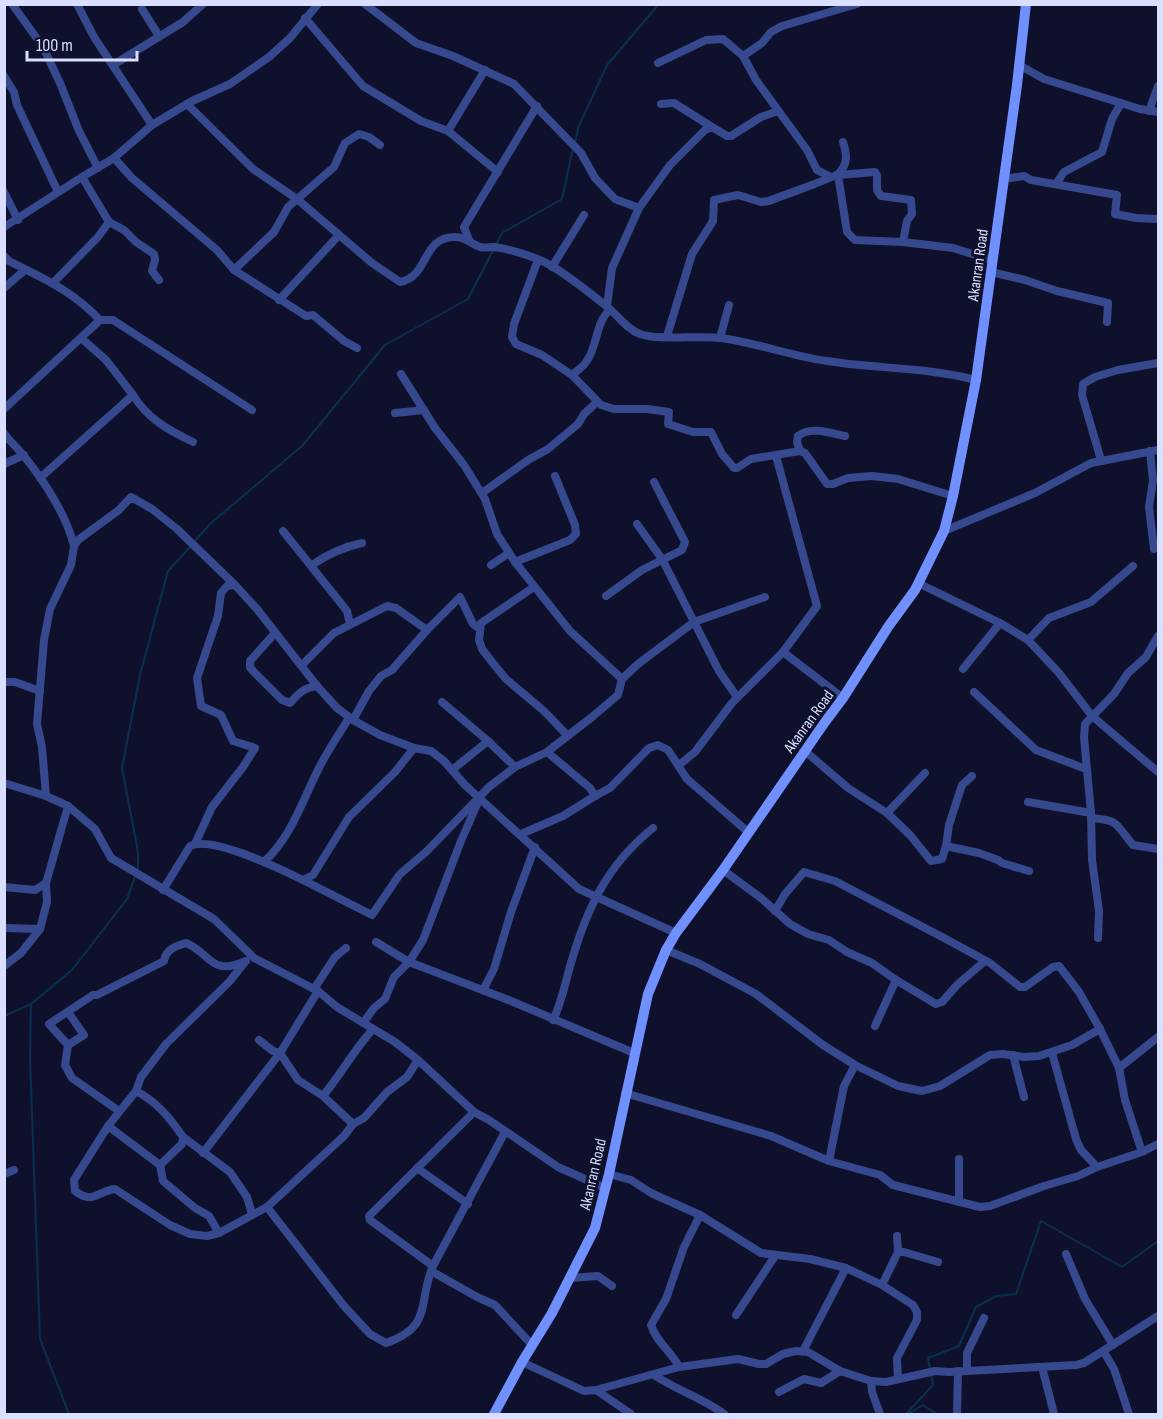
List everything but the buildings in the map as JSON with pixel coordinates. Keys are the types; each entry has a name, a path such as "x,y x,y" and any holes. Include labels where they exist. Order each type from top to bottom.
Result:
{"main road":[{"name":"Akanran Road","path":"494,1414 552,1313 595,1228 648,994 666,950 843,698 918,583 944,531 954,496 976,380 1026,4"}],"street":[{"path":"12,4 43,46 79,131 98,168"},
{"path":"76,4 94,37 152,125"},
{"path":"113,65 183,22 204,4"},
{"path":"4,227 114,158 152,125 187,104 230,84 269,57 290,38 318,4"},
{"path":"743,56 762,43 771,32 782,26 857,4"},
{"path":"367,5 416,43 432,47 514,84 581,153 595,178 615,199 639,208"},
{"path":"142,9 159,36"},
{"path":"305,18 363,86 421,121 448,131 498,172"},
{"path":"658,63 706,40 723,39 743,56 756,81 807,150 817,170 835,176"},
{"path":"1019,65 1044,79 1158,112"},
{"path":"448,131 484,70"},
{"path":"4,76 14,92 17,105 58,192"},
{"path":"1149,111 1158,86"},
{"path":"661,104 674,103 727,136 731,136 761,117 778,111"},
{"path":"1056,184 1064,172 1102,152 1112,119 1121,103"},
{"path":"187,104 253,169 297,199 372,263 400,282 410,280 418,273 436,242 450,237 459,237 481,247 501,249 538,260 552,267 638,333 720,338 830,362 934,371 976,380"},
{"path":"470,241 464,227 537,106"},
{"path":"572,375 587,362 595,344 603,316 608,308 612,268 639,208 670,165 705,130 712,127"},
{"path":"234,270 274,231 288,207 334,167 345,143 359,134 369,137 380,145"},
{"path":"835,176 846,162 843,142"},
{"path":"114,158 132,178 211,244 234,270 306,316 313,315 344,341 357,348"},
{"path":"667,336 692,254 713,221 714,200 738,195 761,202 769,201 835,176 874,172 877,175 878,190 881,196 911,200 912,214 907,220 903,242"},
{"path":"835,176 847,232 855,240 903,242 953,248 1025,280 1057,291 1108,303 1107,322"},
{"path":"1004,179 1024,176 1031,180 1117,195 1115,213 1136,218 1158,219"},
{"path":"81,177 109,222 124,230 136,242 154,254 152,271 159,280"},
{"path":"4,192 18,220"},
{"path":"552,267 584,215"},
{"path":"53,283 98,237 109,222"},
{"path":"279,300 339,235"},
{"path":"4,256 9,261 53,283 82,301 100,320"},
{"path":"538,260 514,324 512,338 516,344 542,355 572,375 597,402 614,409 669,412 668,424 693,432 711,432 722,454 734,468 751,459 800,451 805,453 827,484 848,478 872,476 898,479 954,496"},
{"path":"4,288 25,270"},
{"path":"720,338 729,305"},
{"path":"4,409 100,320 113,320 252,410"},
{"path":"81,338 106,360 152,419 193,442"},
{"path":"1101,460 1082,395 1083,384 1095,377 1118,370 1158,363"},
{"path":"401,374 435,428 464,465 482,493 497,534 515,562 570,631 622,679"},
{"path":"40,478 133,395"},
{"path":"482,493 528,460 548,449 578,424 584,414 597,402"},
{"path":"395,413 424,410"},
{"path":"800,451 797,442 798,436 802,433 819,431 845,436"},
{"path":"4,433 24,455 40,478 75,540 71,566 50,609 44,640 37,724 42,747 46,796"},
{"path":"944,531 1027,497 1091,463 1154,451 1149,515 1154,549"},
{"path":"4,464 24,455"},
{"path":"679,765 695,752 737,698 783,652 817,606 776,456"},
{"path":"515,562 570,540 576,534 575,525 555,476"},
{"path":"606,596 642,570 682,550 685,542 654,482"},
{"path":"75,540 119,510 130,496 152,509 177,529 236,585 337,708 351,719 380,735 414,748 431,750 579,889 676,933"},
{"path":"637,524 662,560 725,682 737,698"},
{"path":"283,531 347,610 350,624"},
{"path":"312,565 344,547 362,543"},
{"path":"491,565 509,553"},
{"path":"1028,640 1049,618 1091,602 1133,566"},
{"path":"918,583 1000,623 1028,640 1059,673 1092,716 1158,772"},
{"path":"195,844 212,807 255,748 233,741 221,715 201,706 198,693 197,678 218,616 222,593 228,586 236,585"},
{"path":"534,587 481,623 479,640 482,649 506,679 544,711 567,735"},
{"path":"264,862 275,852 297,819 316,772 381,676 392,670 460,597 473,624 480,629"},
{"path":"163,890 190,846 195,844 217,845 264,862 372,915 400,874 426,852 480,797 515,767 547,752 618,695 622,679 638,664 694,622 765,597"},
{"path":"302,665 334,633 387,606 396,608 427,630"},
{"path":"963,669 1000,623"},
{"path":"276,633 250,661 253,671 282,700 290,703 307,687 317,686"},
{"path":"1098,938 1100,911 1092,860 1085,724 1114,694 1128,673 1146,657 1158,636"},
{"path":"783,652 843,698"},
{"path":"4,682 15,682 40,691"},
{"path":"974,692 1036,750 1086,769"},
{"path":"442,702 515,767"},
{"path":"452,770 488,741"},
{"path":"521,834 563,816 610,788 649,748 657,745 668,750 687,779 748,832"},
{"path":"303,880 313,875 349,817 395,772 414,748"},
{"path":"805,751 848,788 887,813 932,861 942,859 949,825 962,785 972,776"},
{"path":"547,752 590,788 596,796"},
{"path":"887,813 925,773"},
{"path":"4,783 46,796 68,806 95,829 111,858 214,919 251,956 316,990 337,1007 395,1042 474,1112 558,1167 605,1188"},
{"path":"363,1023 374,1008 385,999 394,977 409,962 426,934 460,840 480,797"},
{"path":"1028,802 1106,819 1116,823 1133,845 1158,849"},
{"path":"4,966 21,953 40,929 47,902 46,883 68,806"},
{"path":"554,1020 561,1004 581,928 594,897 631,848 653,828"},
{"path":"946,846 979,853 1029,871"},
{"path":"483,990 494,969 511,912 535,847"},
{"path":"723,870 761,898 790,924 808,934 829,940 847,952 872,963 936,1004 942,1002 958,984 986,961"},
{"path":"775,911 785,894 804,872 835,881 986,961 1022,988 1053,967 1059,966 1079,992 1119,1068 1125,1100 1142,1152"},
{"path":"4,887 35,890 46,883"},
{"path":"4,928 40,929"},
{"path":"376,942 409,962 634,1053"},
{"path":"68,1045 49,1024 93,995 164,961 172,948 186,943 213,964 229,966 245,962"},
{"path":"202,1152 279,1053 335,957 346,948"},
{"path":"666,950 700,964 756,994 823,1045 855,1065 898,1086 922,1091 940,1086 990,1055 1024,1057 1052,1053 1100,1029"},
{"path":"251,956 230,981 166,1044 141,1077 136,1091 108,1126 74,1180 75,1191 82,1196 92,1198 107,1190 115,1189 170,1225 190,1234 207,1236 219,1233 267,1207 344,1136 353,1124 364,1118 387,1092 407,1077 418,1060"},
{"path":"875,1026 896,980"},
{"path":"68,1012 84,1035 68,1045 65,1065 72,1078 119,1111"},
{"path":"323,1096 341,1075 356,1049 373,1029"},
{"path":"1119,1068 1158,1037"},
{"path":"259,1040 279,1053 298,1080 323,1096 353,1124"},
{"path":"1052,1053 1076,1138 1081,1150 1097,1167"},
{"path":"1013,1055 1024,1097"},
{"path":"830,1161 844,1086 855,1065"},
{"path":"136,1091 148,1097 167,1114 183,1137 231,1173 247,1197 252,1214"},
{"path":"625,1093 771,1136 830,1161 880,1175 894,1185 981,1207 1078,1176 1158,1144"},
{"path":"474,1112 369,1215 370,1220 432,1269 477,1297 495,1305 532,1345"},
{"path":"108,1126 160,1165 163,1180 195,1208 209,1216 219,1233"},
{"path":"267,1207 344,1306 370,1334 386,1343 401,1338 421,1318 432,1269 505,1132"},
{"path":"160,1165 182,1144 183,1137"},
{"path":"959,1159 959,1202"},
{"path":"417,1168 468,1204"},
{"path":"4,1174 14,1170"},
{"path":"609,1174 631,1180 651,1193 700,1215 761,1253 810,1259 846,1268 882,1285 913,1305 917,1312 917,1320 897,1358 898,1379"},
{"path":"680,1367 654,1334 651,1326 666,1299 684,1247 700,1215"},
{"path":"882,1285 898,1252 897,1236"},
{"path":"898,1252 938,1262"},
{"path":"1066,1254 1085,1299 1113,1345"},
{"path":"736,1315 775,1256"},
{"path":"803,1351 846,1268"},
{"path":"570,1278 598,1276 612,1286"},
{"path":"522,1362 584,1390 596,1390 680,1367 738,1359 766,1364 783,1354 803,1351 840,1371 871,1381 886,1382 932,1372 1076,1365 1104,1352 1158,1316"},
{"path":"967,1370 967,1353 984,1318"},
{"path":"1104,1352 1113,1369 1129,1414"},
{"path":"1042,1366 1054,1414"},
{"path":"779,1392 804,1379 821,1383 840,1371"},
{"path":"957,1414 958,1371"},
{"path":"654,1375 668,1385 713,1406 724,1414"},
{"path":"871,1381 872,1392 880,1414"},
{"path":"596,1390 632,1414"}],"waterway":[{"path":"575,143 578,128 607,65 659,4"},
{"path":"195,541 210,524 302,446 385,345 468,299 502,233 562,199 573,148"},
{"path":"4,1016 31,1004 72,970 127,899 138,868 138,852 122,768 140,675 168,571 191,546"},
{"path":"31,1004 30,1057 40,1339 69,1414"},
{"path":"906,1414 933,1385 928,1358 959,1346 976,1307 996,1296 1016,1294 1041,1221 1122,1267 1158,1241"},
{"path":"908,1414 923,1405 937,1414"}]}
